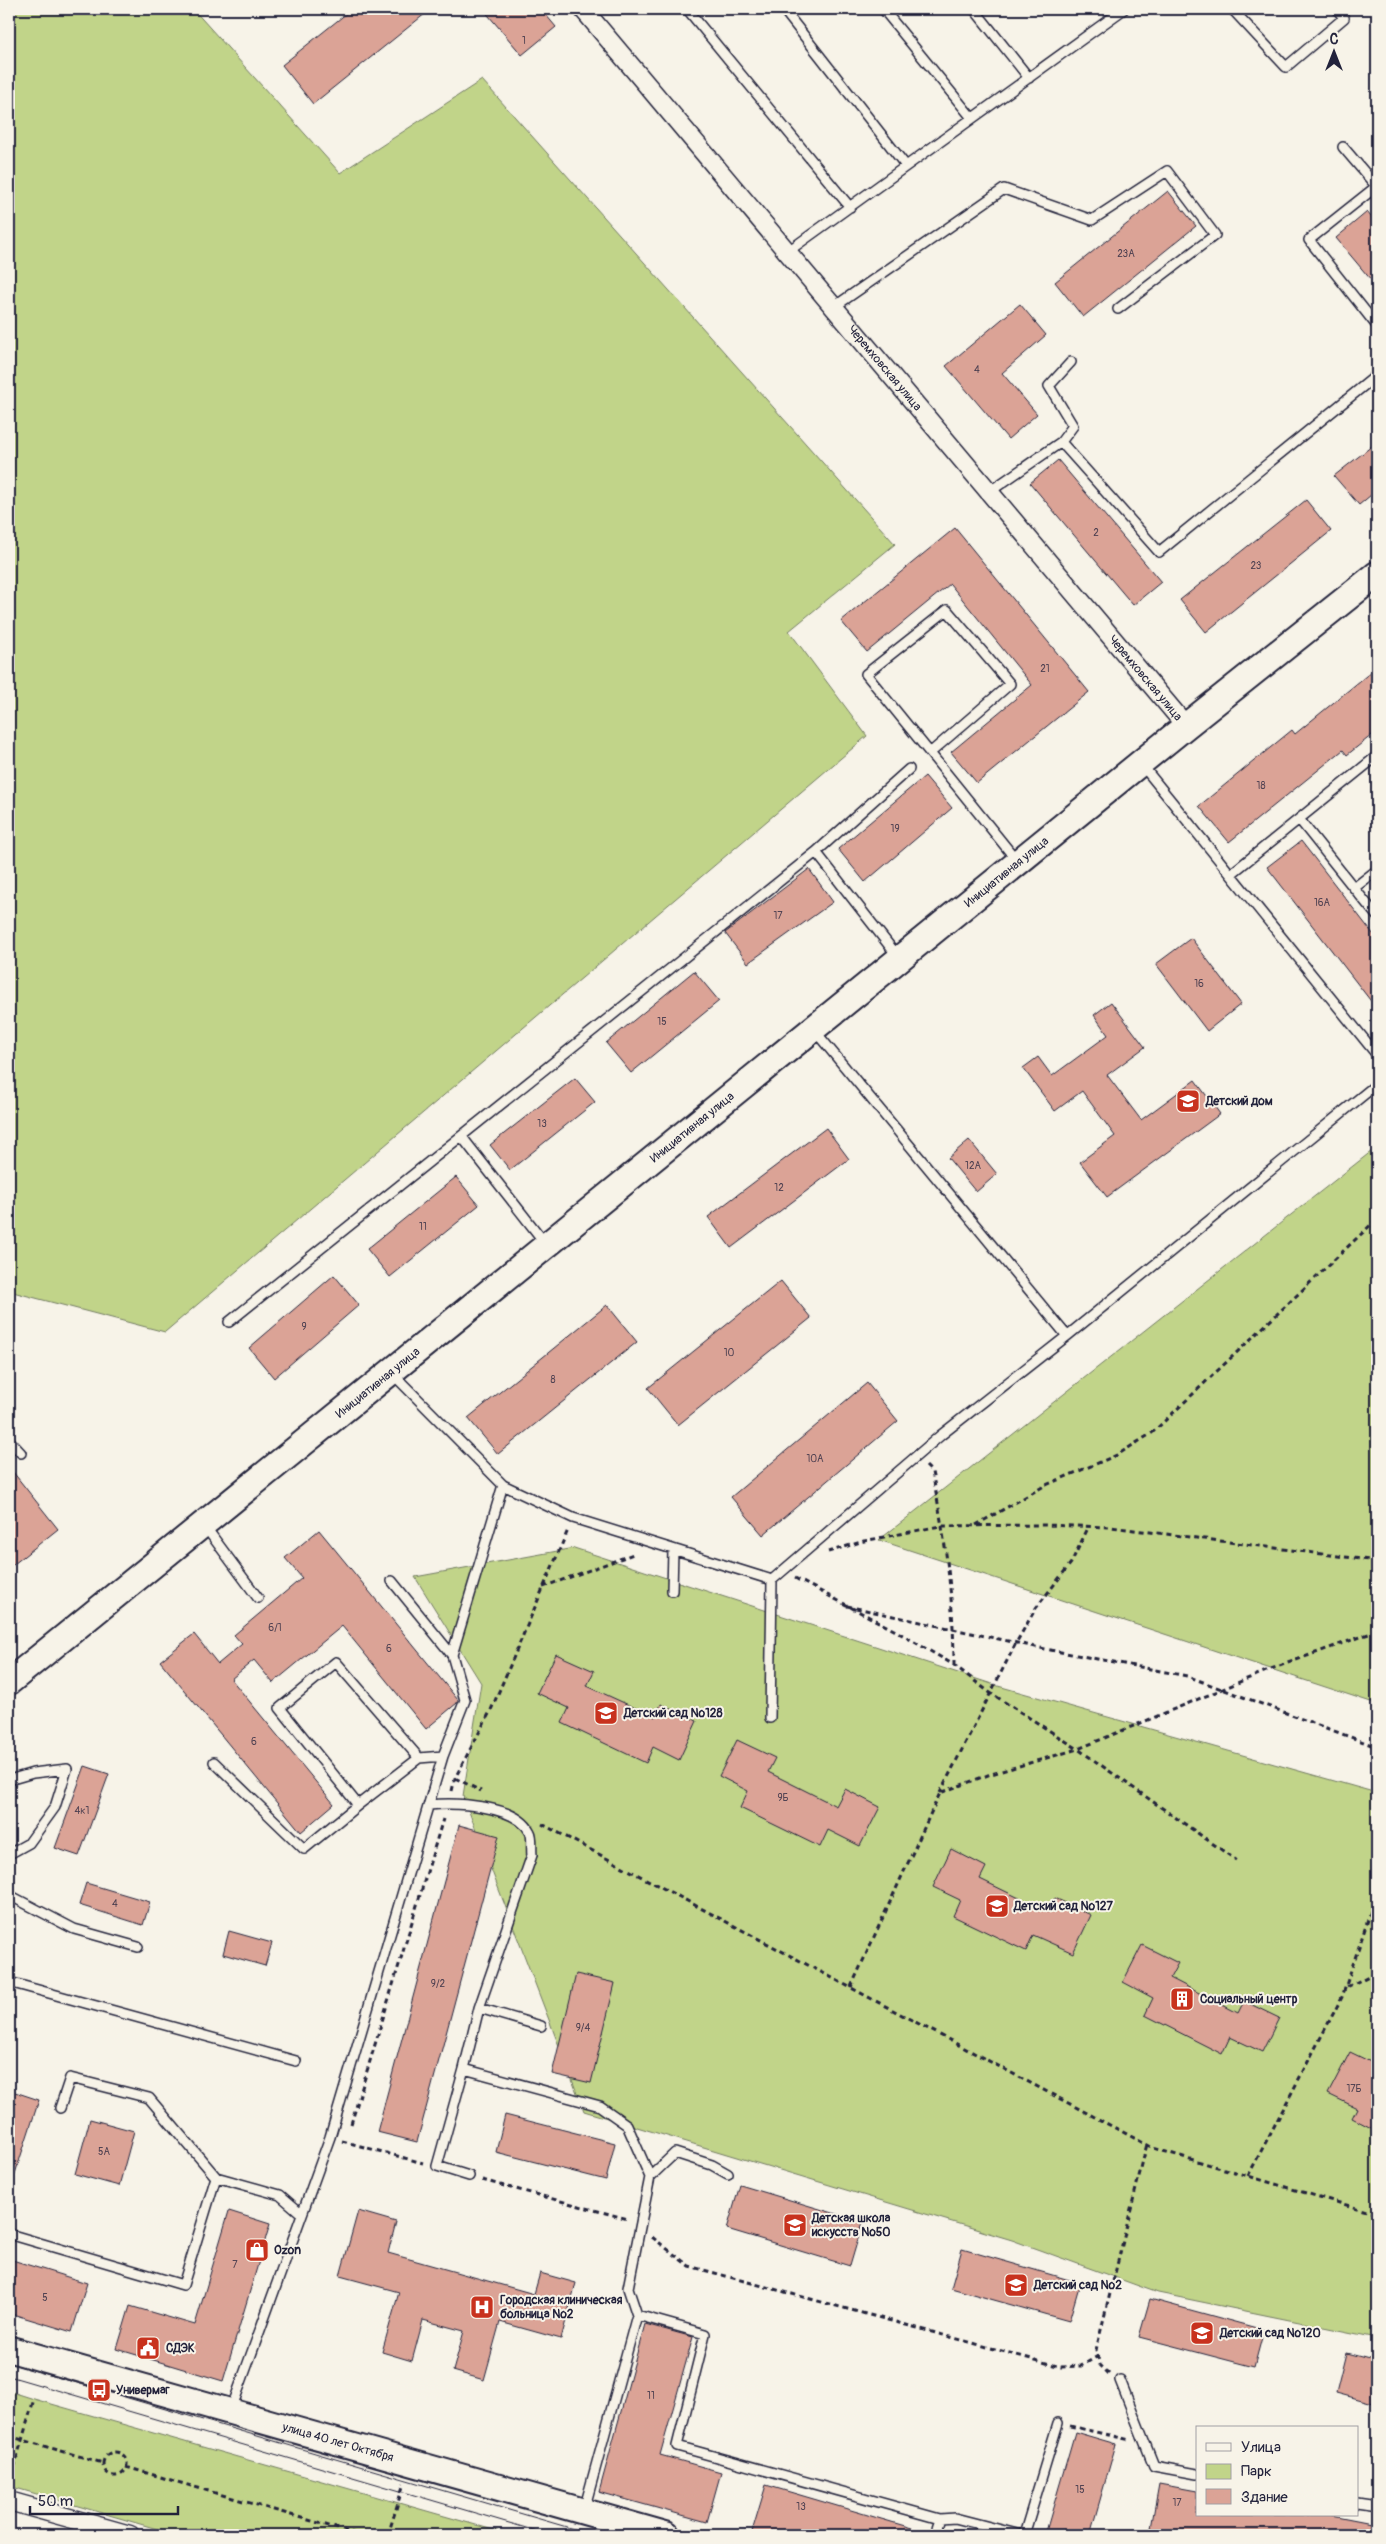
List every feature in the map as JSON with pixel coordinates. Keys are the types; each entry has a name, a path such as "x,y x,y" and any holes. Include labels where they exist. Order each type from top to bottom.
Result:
{"main road":[{"name":"Инициативная улица","path":"9,1682 1140,763 1375,580"},
{"name":"улица 40 лет Октября","path":"9,2350 667,2535"}],"street":[{"name":"Черемховская улица","path":"584,9 1186,726"},
{"path":"9,2501 130,2535"}],"lane":[{"path":"687,9 850,206"},
{"path":"783,9 906,166"},
{"path":"883,9 972,118"},
{"path":"974,9 1029,78"},
{"path":"787,252 1124,9"},
{"path":"1232,9 1286,67 1344,18 1337,9"},
{"path":"1343,147 1377,186 1309,240 1377,326"},
{"path":"834,307 1004,189 1092,220 1168,171 1215,235 1118,309"},
{"path":"989,492 1061,442 1073,426 1049,386 1071,362"},
{"path":"1061,442 1158,552 1377,375"},
{"path":"930,752 1010,684 947,610 866,674 1019,862"},
{"path":"1231,874 1377,756"},
{"path":"1140,763 1377,1055"},
{"path":"229,1322 816,852 909,769"},
{"path":"1299,819 1377,916"},
{"path":"816,852 900,958"},
{"path":"1354,888 1377,870"},
{"path":"813,1029 1066,1336"},
{"path":"770,1718 772,1580 917,1457 1377,1084"},
{"path":"462,1137 546,1245"},
{"path":"392,1372 502,1486 573,1518 772,1580"},
{"path":"9,1440 21,1453"},
{"path":"452,1655 502,1486"},
{"path":"204,1524 258,1598"},
{"path":"672,1591 673,1550"},
{"path":"230,2412 330,2138 443,1756 465,1700 452,1655 392,1581"},
{"path":"358,1805 280,1708 336,1662 419,1758"},
{"path":"214,1762 304,1849 419,1758 443,1756"},
{"path":"9,1780 34,1773 67,1769 55,1807 29,1843 9,1854"},
{"path":"429,1805 448,1802 491,1809 517,1816 531,1832 532,1855 479,2008 437,2166 469,2176"},
{"path":"9,1890 11,1896 74,1929 138,1946"},
{"path":"9,1982 296,2061"},
{"path":"479,2008 542,2026"},
{"path":"464,2069 600,2106 627,2125 650,2177 642,2226 628,2288 637,2314 584,2511"},
{"path":"60,2108 70,2078 149,2098 216,2177 280,2195 302,2214"},
{"path":"650,2177 675,2153 712,2165 728,2174"},
{"path":"9,2234 183,2284 216,2177"},
{"path":"637,2314 705,2334 677,2446 940,2518 955,2518 1023,2535 1058,2423"},
{"path":"1120,2380 1154,2466 1196,2474"},
{"path":"1358,2503 1377,2506"},
{"path":"935,2535 940,2518"}],"path":[{"path":"974,1526 1046,1485 1118,1454 1152,1433 1377,1219"},
{"path":"917,1457 932,1472 954,1630 954,1666"},
{"path":"482,1792 456,1778 490,1710 573,1518"},
{"path":"793,1562 864,1541 940,1526 1111,1527 1377,1561"},
{"path":"850,1987 940,1792 963,1751 989,1692 1036,1608 1071,1563 1089,1526"},
{"path":"543,1586 657,1545"},
{"path":"782,1571 954,1666 989,1692 1078,1749 1236,1860"},
{"path":"847,1606 1016,1643 1187,1676 1220,1690 1377,1747"},
{"path":"940,1792 988,1775 1078,1749 1271,1669 1377,1631"},
{"path":"345,2142 448,1802"},
{"path":"534,1820 1147,2144 1377,2214"},
{"path":"1248,2176 1267,2144 1346,1987 1377,1892"},
{"path":"1346,1987 1377,1972"},
{"path":"330,2138 437,2166"},
{"path":"1120,2380 1110,2375 1100,2365 1096,2350 1147,2144"},
{"path":"469,2176 642,2226 690,2266 1062,2367 1081,2366 1098,2356"},
{"path":"9,2485 34,2399"},
{"path":"1058,2423 1146,2444"},
{"path":"9,2436 103,2463"},
{"path":"117,2453 126,2460 126,2467 118,2476 111,2476 105,2470 103,2463 106,2456 117,2453"},
{"path":"388,2535 410,2462"},
{"path":"126,2467 360,2535"}],"green space":[{"path":"9,9 193,9 340,173 482,80 895,544 789,631 867,736 165,1332 9,1291"},
{"path":"1377,1147 1377,1704 879,1540"},
{"path":"574,1548 998,1686 1377,1793 1377,2338 1158,2293 1012,2240 584,2111 463,1796 481,1683 415,1577"},
{"path":"9,2391 511,2535 178,2535 9,2486"}],"building":[{"path":"352,9 431,9 313,104 282,65"},
{"path":"483,9 541,9 556,27 522,55"},
{"path":"1168,191 1196,226 1083,317 1055,282"},
{"path":"1367,212 1377,224 1377,287 1336,238"},
{"path":"1020,304 1046,335 1002,373 1037,414 1008,439 946,366"},
{"path":"1377,442 1377,490 1359,505 1334,476"},
{"path":"1058,460 1161,582 1133,605 1030,483"},
{"path":"1306,500 1331,531 1206,632 1180,600"},
{"path":"955,528 1089,692 977,783 951,752 1032,685 950,584 867,652 841,621"},
{"path":"1377,667 1377,731 1347,755 1343,750 1229,842 1199,806 1292,730 1295,734"},
{"path":"925,776 952,808 865,882 838,849"},
{"path":"1301,841 1377,939 1377,1009 1267,867"},
{"path":"809,869 833,902 748,963 725,933"},
{"path":"1191,938 1241,1004 1207,1031 1156,964"},
{"path":"694,971 719,1001 631,1073 606,1043"},
{"name":"Детский дом","path":"1111,1002 1145,1047 1107,1075 1141,1120 1195,1080 1220,1114 1107,1197 1080,1162 1115,1136 1082,1091 1055,1111 1023,1068 1038,1057 1052,1076 1108,1035 1094,1015"},
{"path":"575,1078 595,1102 510,1170 490,1145"},
{"path":"826,1128 849,1159 731,1248 708,1217"},
{"path":"969,1140 997,1174 976,1192 948,1158"},
{"path":"456,1177 479,1205 390,1277 367,1249"},
{"path":"334,1275 359,1305 274,1378 249,1348"},
{"path":"781,1281 811,1318 678,1425 648,1388"},
{"path":"607,1305 637,1342 498,1454 468,1418"},
{"path":"867,1383 898,1421 763,1535 731,1497"},
{"path":"9,1467 58,1529 9,1568"},
{"path":"319,1530 458,1700 457,1703 426,1729 342,1626 273,1683 254,1660 231,1679 334,1804 301,1832 160,1661 194,1634 218,1664 242,1644 234,1635 302,1578 285,1558"},
{"name":"Детский сад №128","path":"556,1654 594,1671 587,1686 655,1717 661,1704 697,1721 679,1760 653,1747 646,1763 562,1723 569,1708 537,1693"},
{"path":"737,1740 775,1758 768,1772 836,1806 845,1789 880,1807 860,1846 828,1830 820,1847 740,1808 748,1791 719,1776"},
{"path":"85,1766 109,1774 79,1856 55,1848"},
{"path":"459,1825 499,1836 417,2142 377,2132"},
{"name":"Детский сад №127","path":"951,1849 986,1867 980,1879 1048,1912 1055,1898 1091,1915 1073,1953 1033,1935 1026,1951 953,1916 960,1900 933,1887"},
{"path":"86,1883 150,1902 143,1925 79,1905"},
{"path":"229,1931 272,1943 265,1966 223,1954"},
{"name":"Социальный центр","path":"1142,1945 1178,1963 1170,1978 1238,2013 1244,2001 1279,2018 1262,2052 1230,2037 1222,2054 1145,2015 1153,1998 1123,1982"},
{"path":"576,1974 615,1983 591,2083 552,2074"},
{"path":"1350,2052 1377,2065 1377,2131 1352,2118 1357,2108 1328,2094"},
{"path":"9,2090 39,2100 12,2183 9,2183"},
{"path":"505,2115 615,2143 606,2180 496,2152"},
{"path":"90,2119 134,2131 119,2186 75,2174"},
{"name":"Детская школа искусств №50","path":"740,2185 863,2222 850,2266 727,2229"},
{"path":"229,2211 270,2224 223,2381 117,2349 130,2306 195,2325"},
{"name":"Городская клиническая больница №2","path":"358,2211 396,2222 388,2253 534,2294 540,2273 576,2283 561,2339 500,2322 484,2380 453,2371 464,2331 423,2320 412,2361 382,2352 399,2292 340,2276"},
{"name":"Детский сад №2","path":"962,2249 1080,2283 1069,2321 951,2288"},
{"path":"9,2259 87,2283 72,2332 9,2313"},
{"name":"Детский сад №120","path":"1150,2299 1264,2330 1254,2367 1139,2337"},
{"path":"645,2324 693,2337 660,2455 721,2472 707,2522 599,2492"},
{"path":"1346,2353 1377,2361 1377,2404 1336,2393"},
{"path":"1075,2432 1116,2444 1090,2535 1045,2535"},
{"path":"1159,2484 1196,2491 1196,2516 1336,2516 1377,2524 1377,2535 1191,2535 1151,2528"},
{"path":"766,2485 922,2531 921,2535 751,2535"}],"tram line":[{"path":"9,2363 594,2535"},
{"path":"9,2376 550,2535"}],"place":[{"name":"Детский дом","path":"1188,1101"},
{"name":"Детский сад №128","path":"606,1713"},
{"name":"Детский сад №127","path":"997,1906"},
{"name":"Социальный центр","path":"1182,1999"},
{"name":"Детская школа искусств №50","path":"795,2225"},
{"name":"Ozon","path":"257,2250"},
{"name":"Детский сад №2","path":"1016,2285"},
{"name":"Городская клиническая больница №2","path":"482,2307"},
{"name":"Детский сад №120","path":"1202,2333"},
{"name":"СДЭК","path":"148,2348"},
{"name":"Универмаг","path":"99,2390"}]}
